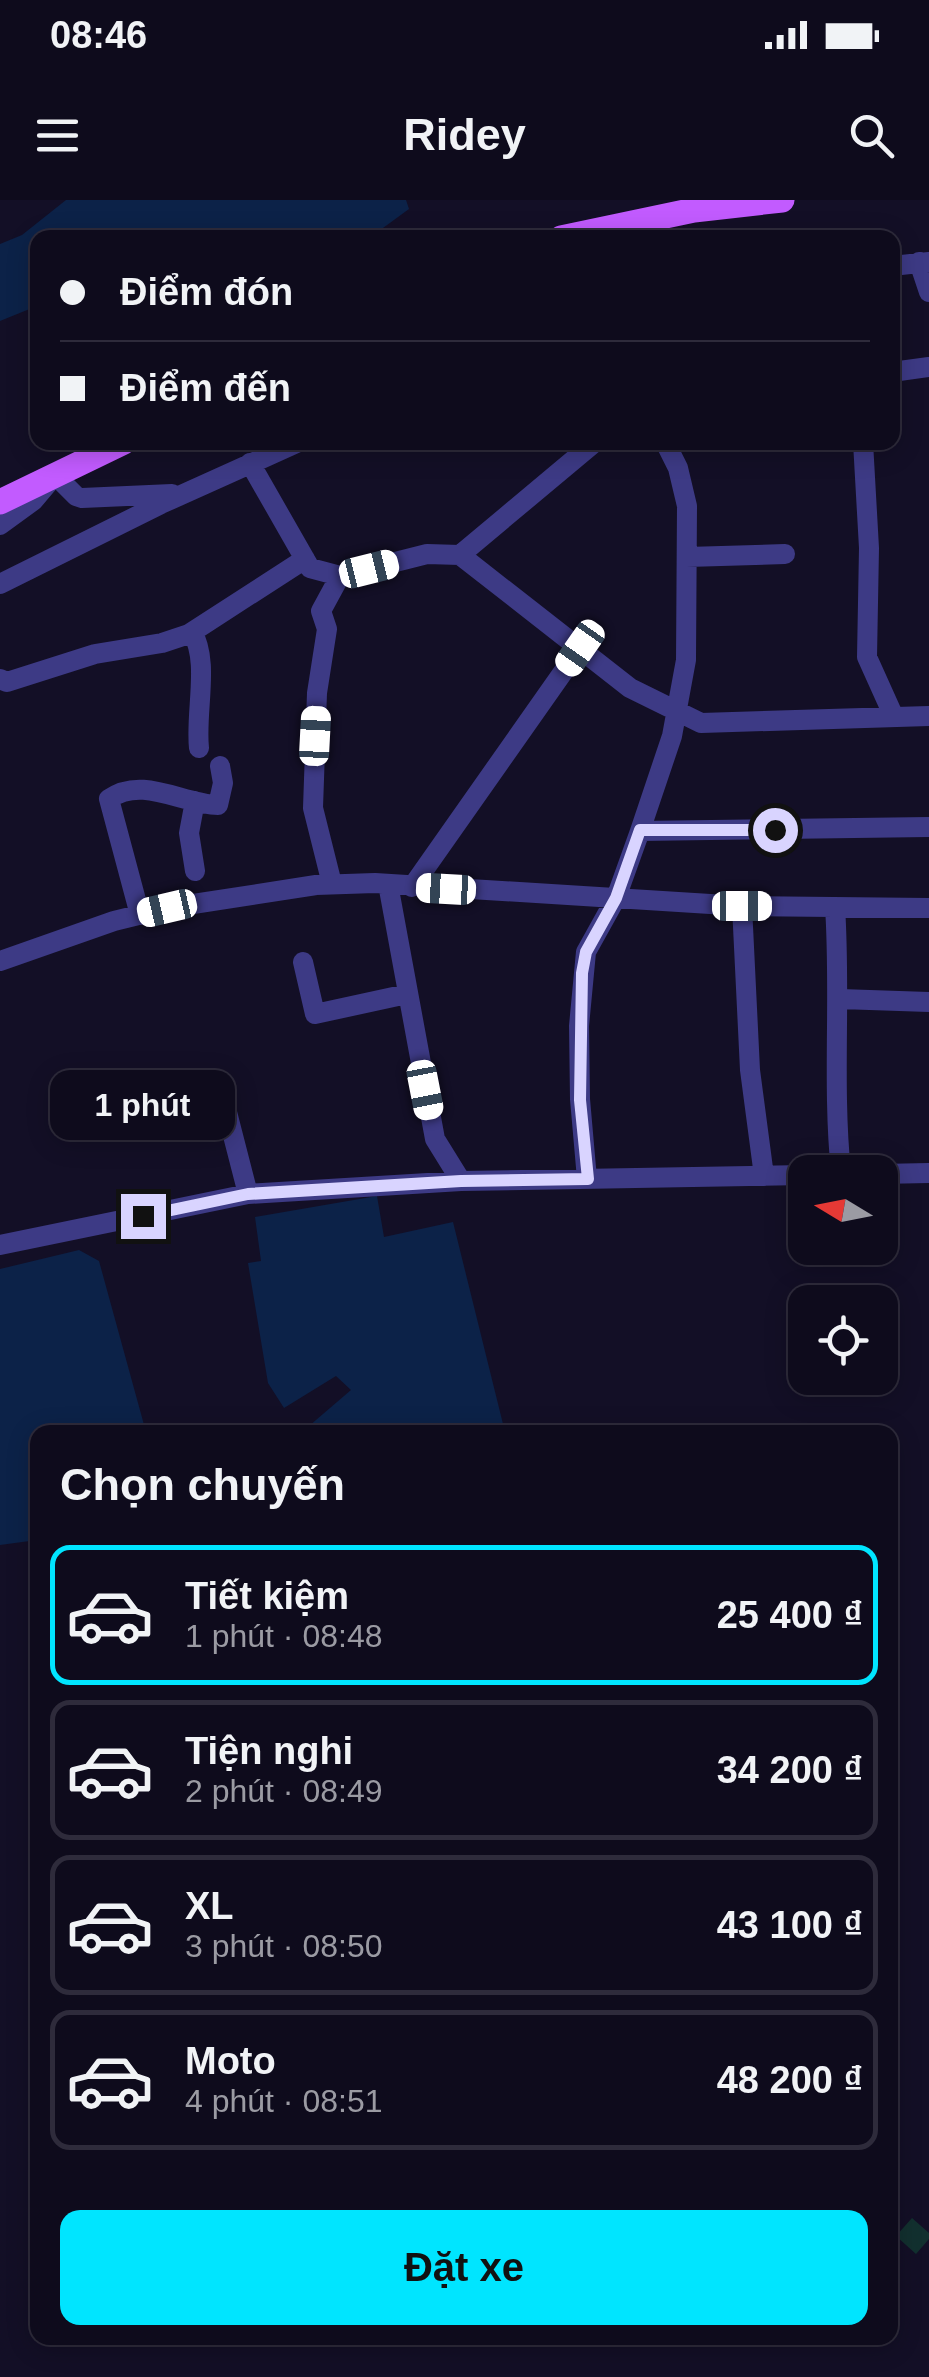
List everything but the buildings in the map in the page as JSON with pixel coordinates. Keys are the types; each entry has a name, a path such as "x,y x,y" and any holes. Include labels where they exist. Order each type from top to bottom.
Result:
{"main road":[{"path":"600,230 728,203 782,200"},
{"path":"0,502 107,450"}],"street":[{"path":"924,262 929,292"},
{"path":"900,371 929,367"},
{"path":"0,584 280,450"},
{"path":"460,555 585,450"},
{"path":"588,1179 580,1100 582,973 586,952 616,898 672,736 686,660 687,506 678,468 669,450"},
{"path":"864,450 869,548 867,657 894,717"},
{"path":"250,463 310,568 340,576 426,554 460,555 630,688 677,713 715,725 929,716"},
{"path":"0,488 55,474"},
{"path":"55,474 82,498 184,494"},
{"path":"0,525 33,501 55,474"},
{"path":"687,557 785,554"},
{"path":"0,680 7,682 95,654 162,643 192,632 305,559"},
{"path":"332,884 313,808 317,693 327,630 321,611 340,576"},
{"path":"192,632 201,651 196,716 199,748"},
{"path":"412,887 580,648"},
{"path":"140,915 109,799 128,789 220,803 220,766"},
{"path":"195,802 189,833 195,871"},
{"path":"640,830 929,827"},
{"path":"0,961 140,915 332,884 388,884 742,906 929,908"},
{"path":"388,884 435,1140 461,1181"},
{"path":"742,906 750,1070 764,1176"},
{"path":"835,907 840,999 839,1155"},
{"path":"303,962 315,1014 407,994"},
{"path":"840,999 929,1002"},
{"path":"220,1084 248,1194"},
{"path":"898,1174 929,1173"},
{"path":"0,1245 248,1194 461,1181 788,1175"}],"green space":[{"path":"912,2218 929,2233 929,2239 916,2254 898,2234"}],"water":[{"path":"66,200 406,200 409,209 380,230 30,230 30,309 0,321 0,244 22,235"},
{"path":"377,1196 384,1237 453,1222 503,1425 310,1425 351,1390 336,1376 284,1408 268,1383 248,1263 261,1261 255,1217"},
{"path":"79,1250 99,1261 144,1425 30,1425 30,1541 0,1545 0,1269"}],"route":[{"path":"143,1216 248,1194 461,1181 588,1179 580,1100 582,973 586,952 616,898 640,830 775,830"}]}
